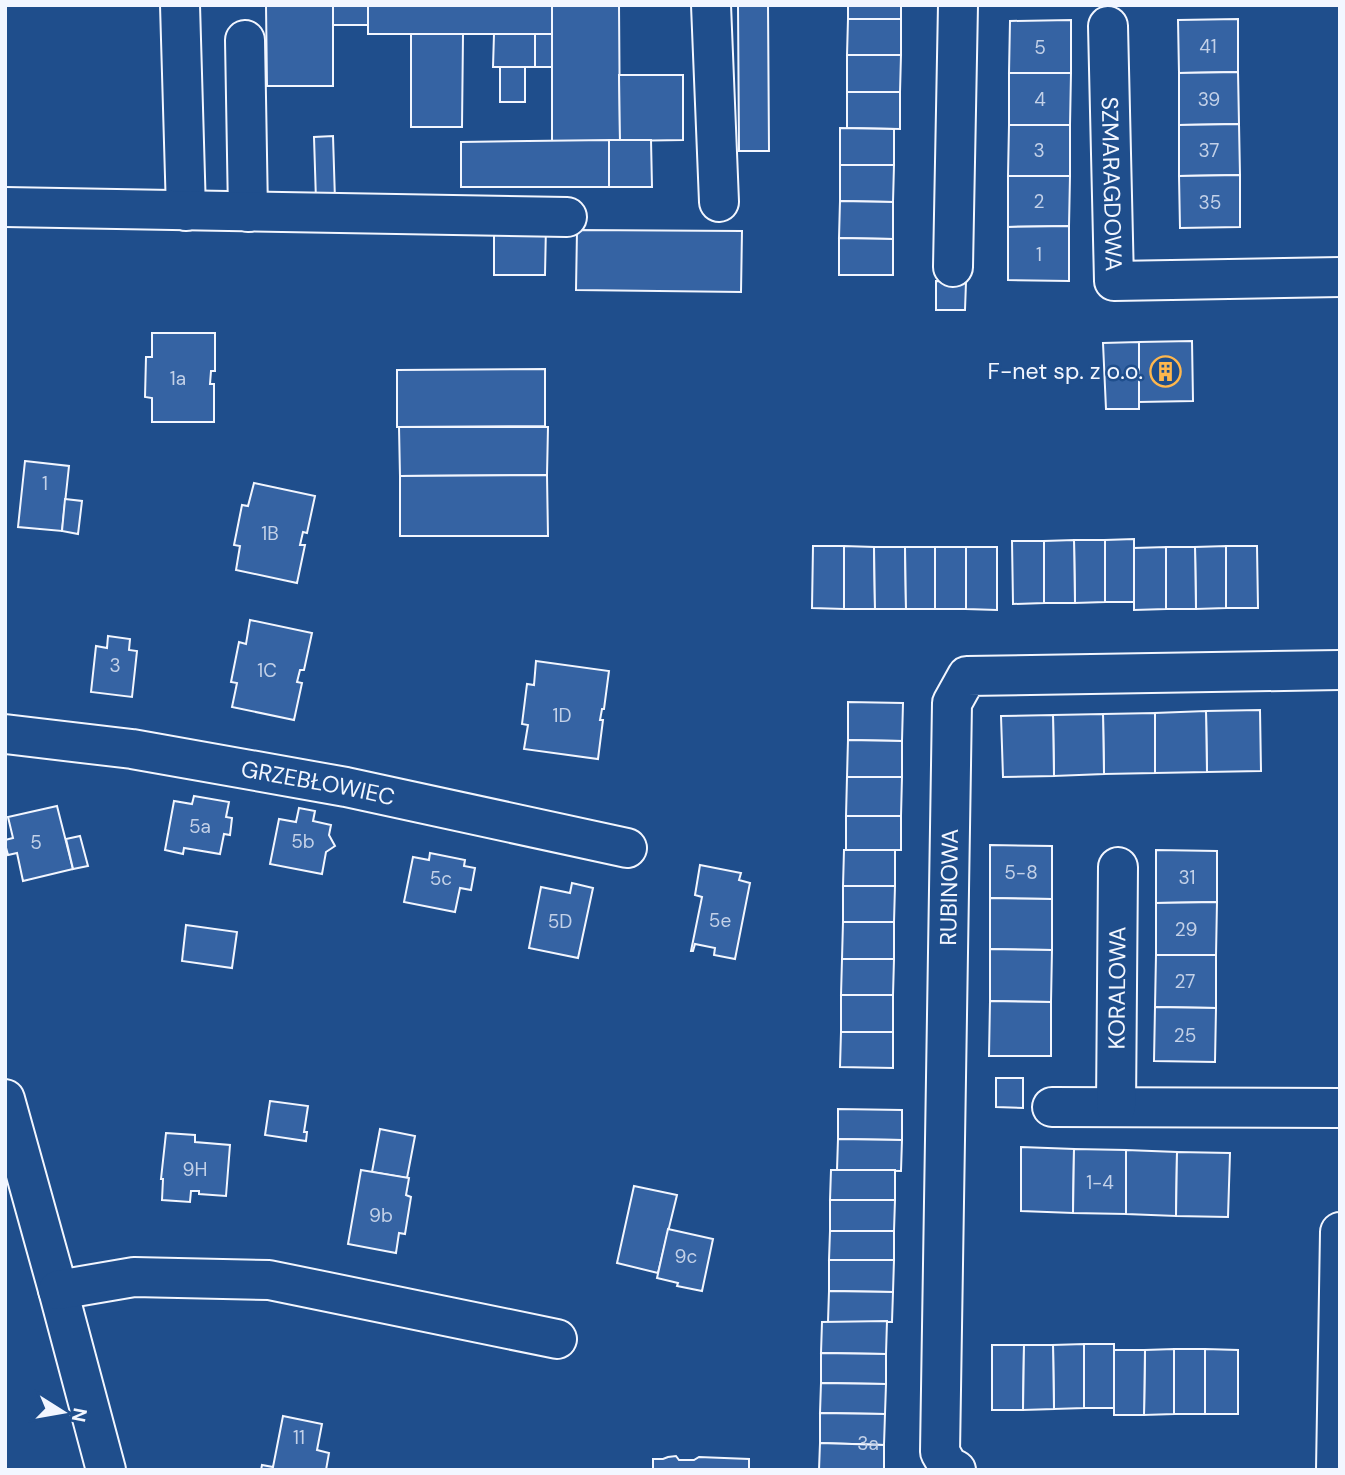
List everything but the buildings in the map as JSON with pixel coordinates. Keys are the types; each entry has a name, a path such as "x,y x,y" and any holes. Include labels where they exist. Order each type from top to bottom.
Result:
{"street":[{"path":"180,5 186,211"},
{"path":"711,5 719,202"},
{"path":"954,267 958,5"},
{"name":"SZMARAGDOWA","path":"1108,26 1114,281 1340,277"},
{"path":"245,40 248,212"},
{"path":"5,207 567,217"},
{"name":"RUBINOWA","path":"956,1470 948,1466 940,1452 952,703 967,676 1340,670"},
{"name":"GRZEBŁOWIEC","path":"5,734 132,749 333,785 627,848"},
{"name":"KORALOWA","path":"1116,1107 1118,867"},
{"path":"5,1099 106,1470"},
{"path":"1052,1107 1340,1108"},
{"path":"1336,1470 1340,1232"},
{"path":"58,1290 134,1277 269,1280 557,1339"}],"place":[{"name":"F-net sp. z o.o.","path":"1166,371"}]}
